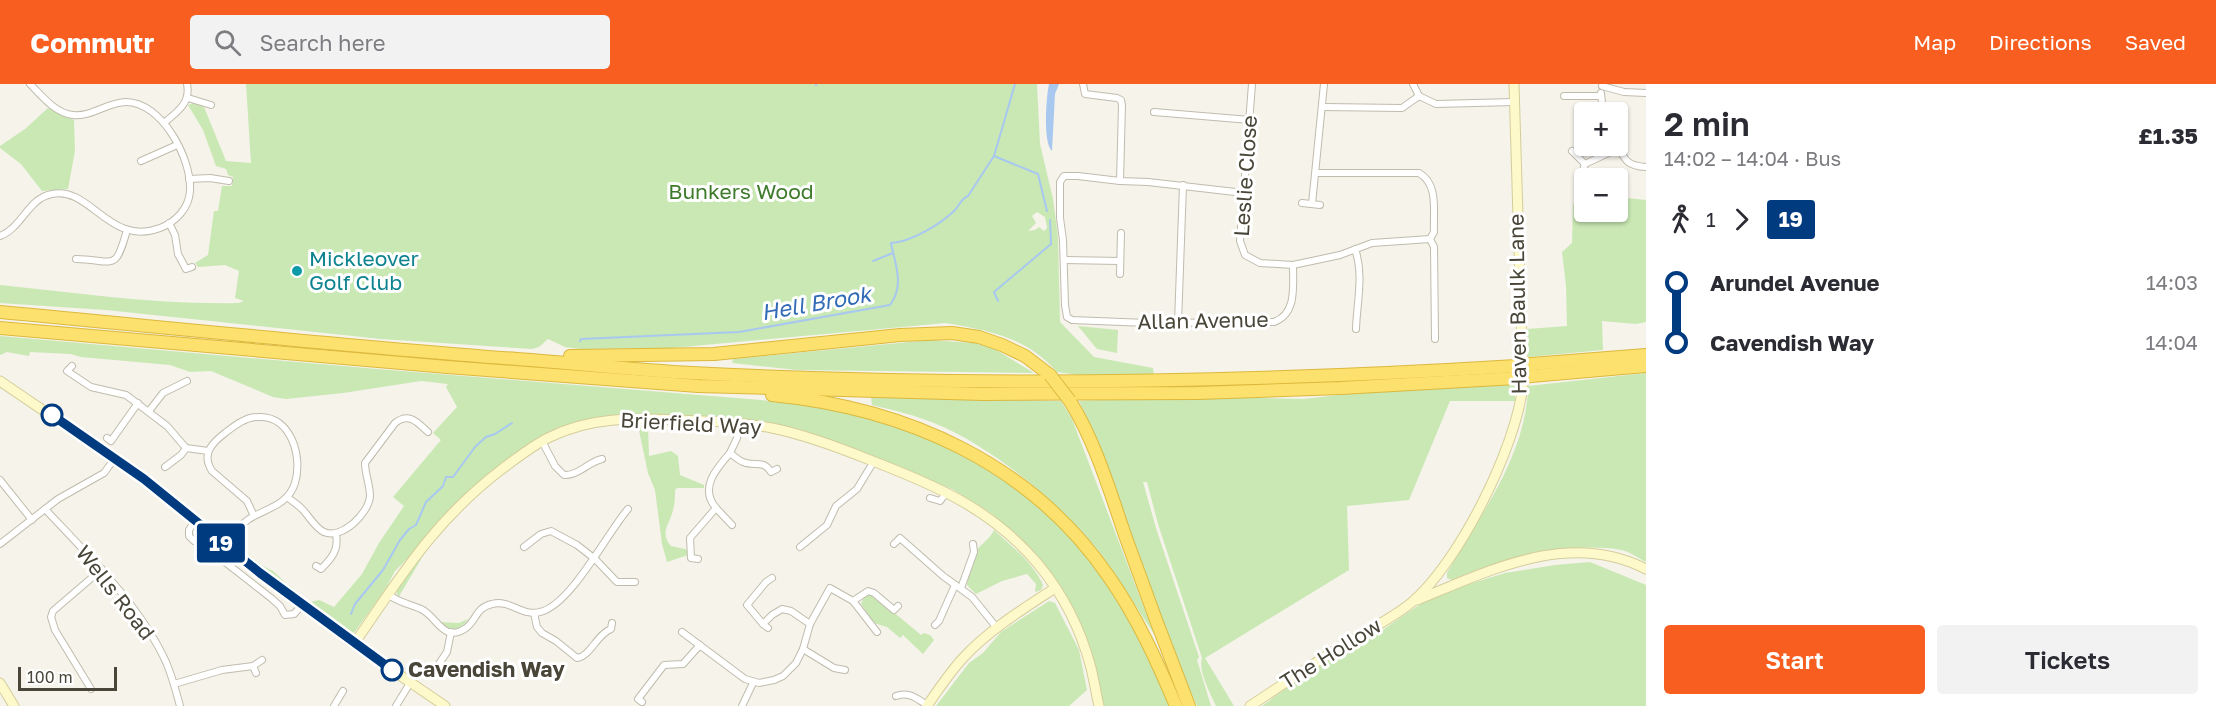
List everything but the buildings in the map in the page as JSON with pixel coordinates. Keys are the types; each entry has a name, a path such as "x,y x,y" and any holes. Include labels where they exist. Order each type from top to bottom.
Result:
{"highway":[{"path":"0,312 358,346 698,373 990,382 1223,381 1516,372"},
{"path":"0,328 447,367 698,386 800,398 882,415 946,440 993,466 1024,488 1055,515 1086,547 1108,575 1139,624 1176,706"},
{"path":"518,359 714,354 941,333 979,337 1025,356 1050,375 1083,423 1190,706"},
{"path":"698,386 983,394 1186,393 1341,388 1516,372 1646,355"},
{"path":"1531,370 1646,366"}],"street":[{"path":"0,236 12,230 37,201 47,195 59,193 73,196 127,230 146,232 177,218 188,200 189,179 177,146 164,123 151,110 134,103 115,104 82,115 67,114 52,106 30,84"},
{"path":"164,123 180,110 188,98 187,84"},
{"path":"1083,84 1085,93 1090,96 1121,100 1120,182"},
{"name":"Leslie Close","path":"1252,84 1239,241 1245,255 1260,262 1293,265 1311,263 1381,242 1424,241 1430,238"},
{"path":"1312,204 1324,84"},
{"path":"1413,84 1419,96 1436,104 1514,102"},
{"name":"Haven Baulk Lane","path":"1412,602 1439,571 1472,520 1491,485 1513,433 1521,397 1523,365 1517,255 1514,84"},
{"path":"1602,102 1603,85 1624,92 1646,93"},
{"path":"1323,108 1402,108 1419,96"},
{"path":"1564,96 1601,96"},
{"path":"188,98 211,105"},
{"path":"1154,112 1164,116 1250,120"},
{"path":"141,161 177,146"},
{"path":"1572,151 1585,164"},
{"path":"1584,168 1585,164 1600,156"},
{"path":"1623,156 1633,167 1646,168"},
{"path":"1316,173 1410,172 1425,176 1432,187 1434,232 1430,238 1434,247 1435,339"},
{"path":"189,179 220,176 229,181"},
{"path":"1120,261 1064,260 1060,182 1064,176 1183,185 1244,193"},
{"path":"1178,323 1183,185"},
{"path":"1302,203 1320,205"},
{"path":"170,223 180,257 186,269 192,267"},
{"path":"76,259 85,257 109,262 116,260 120,256 127,230"},
{"path":"1120,274 1121,234"},
{"path":"1355,249 1360,263 1360,321 1356,328"},
{"name":"Allan Avenue","path":"1064,260 1065,313 1072,320 1178,323 1281,319 1291,308 1293,265"},
{"path":"1426,331 1434,331"},
{"path":"72,366 68,370 88,386 120,392 138,403 167,426 186,448 208,451"},
{"path":"0,381 144,479 223,545 302,605 354,644 445,706"},
{"path":"149,411 163,393 187,381"},
{"path":"107,438 111,441 138,403"},
{"path":"223,545 241,525 254,516 277,506 287,497 297,477 296,449 287,432 275,421 258,417 244,421 213,442 208,451 208,465 212,471 247,501 254,516"},
{"path":"287,497 302,509 322,531 336,534 348,528 366,506 370,494 365,463 395,423 409,418 416,420 428,432"},
{"name":"Brierfield Way","path":"354,644 423,545 459,504 506,466 542,441 566,429 604,420 740,423 795,434 874,461 948,492 999,525 1039,565 1074,620 1085,650 1099,706"},
{"path":"732,525 710,499 709,482 738,438 740,423"},
{"path":"542,441 555,466 564,475 573,474 591,462 602,458"},
{"path":"165,467 181,455 186,448"},
{"path":"730,453 744,463 763,463 771,472 777,469"},
{"path":"0,544 58,499 104,473 115,458"},
{"path":"800,546 827,525 836,506 857,489 874,461"},
{"path":"0,480 32,520"},
{"path":"930,498 939,501 948,492"},
{"path":"698,559 691,558 690,538 716,508"},
{"name":"Wells Road","path":"45,509 102,569 151,636 165,661 180,706"},
{"path":"387,594 398,602 423,610 441,628 451,632 466,628 482,608 496,603 502,603 523,612 534,613 546,610 558,602 595,559 628,509"},
{"path":"615,510 622,516"},
{"path":"195,521 189,530 191,539 198,541 271,598 280,606 285,615 294,614 302,605"},
{"path":"524,547 541,534 551,531 577,545 595,559 616,582 635,582"},
{"path":"316,566 321,569 334,554 337,547 336,534"},
{"path":"894,544 900,538 979,605 996,628"},
{"path":"935,625 958,586 974,552 973,544"},
{"path":"1412,602 1520,561 1569,553 1596,552 1613,555 1646,569"},
{"path":"91,689 55,630 51,617 53,611 102,569"},
{"path":"1439,571 1448,588"},
{"path":"772,578 747,605 765,626 772,615 782,609 791,611 810,624"},
{"path":"682,632 691,634 700,645 728,668 753,683 766,682 783,676 796,663 810,624 830,588 853,601 877,632"},
{"path":"896,696 910,694 927,706 962,658 996,628 1055,588"},
{"path":"853,601 868,591 874,593 894,610 898,606"},
{"name":"The Hollow","path":"1250,706 1412,602"},
{"path":"534,613 537,627 542,633 577,658 585,656 597,639 611,629 612,623"},
{"path":"427,672 432,674 447,652 451,632"},
{"path":"642,702 638,699 662,668 668,664 682,664 700,645"},
{"path":"802,649 834,668 844,670"},
{"path":"174,684 216,671 253,666 262,660"},
{"path":"253,666 256,673"},
{"path":"0,683 14,706"},
{"path":"396,706 410,683"},
{"path":"742,706 753,683"},
{"path":"334,706 343,691"}],"green space":[{"name":"Bunkers Wood","path":"246,84 1037,84 1040,144 1053,199 1058,237 1060,322 1094,357 1153,368 1154,376 1079,375 1057,372 1045,360 1020,343 978,329 946,323 672,348 580,349 565,347 548,339 539,347 532,349 381,339 106,310 0,303 0,285 149,300 209,303 244,301 235,298 239,271 225,265 198,267 195,263 208,255 214,211 218,211 222,186 232,186 233,177 228,175 226,169 216,166 203,130 188,105 194,103 204,107 226,161 251,163","holes":["1037,212 1045,217 1047,228 1044,231 1039,227 1028,231 1036,223 1032,216"]},
{"path":"48,108 74,120 75,151 68,189 42,191 21,164 0,148"},
{"path":"1628,198 1646,200 1646,322 1636,324 1602,321 1603,350 1528,357 1527,329 1567,326 1562,252 1572,243 1573,204 1574,222 1628,222"},
{"path":"1078,326 1118,330 1117,353 1097,349"},
{"path":"0,336 797,403 878,422 918,435 956,452 993,473 1027,497 1058,524 1086,555 1123,609 1172,706 1103,706 1095,669 1037,557 991,513 952,489 853,448 799,429 738,418 615,415 585,420 541,438 395,571 386,588 354,633 347,634 286,588 289,585 310,602 319,600 334,607 362,574 379,543 404,506 393,497 441,440 433,433 457,407 446,387 448,384 421,381 286,399 273,397 211,371 190,372 170,365 81,357 71,354 30,352 29,356 7,352 0,355"},
{"path":"930,340 974,343 993,348 1034,373 797,370 732,363 733,359"},
{"path":"1646,373 1646,562 1624,551 1580,548 1512,559 1452,580 1447,578 1447,573 1487,507 1511,460 1526,411 1528,386"},
{"path":"1515,383 1515,401 1450,401 1409,500 1347,506 1349,570 1205,658 1234,706 1216,706 1208,689 1203,675 1202,658 1158,524 1147,482 1143,482 1199,657 1197,660 1211,706 1197,706 1163,623 1101,452 1079,401 1173,396 1303,399 1366,392"},
{"path":"871,396 1061,401 1072,419 1154,634 1104,558 1070,519 1027,480 956,433 919,418 872,405"},
{"path":"638,426 648,426 649,456 671,451 678,456 680,475 704,485 704,488 677,488 675,490 674,505 666,528 666,536 671,546 689,550 688,555 667,562 662,544 655,490 648,473"},
{"path":"150,476 224,534 219,536 213,533 148,479"},
{"path":"994,530 1034,569 1043,585 1041,590 1035,592 1036,584 1027,574 1002,581 976,594 967,585 975,554"},
{"path":"232,540 261,565 273,571 286,583 283,587 233,549"},
{"path":"425,548 427,549 398,598 396,590"},
{"path":"1590,562 1646,585 1646,706 1262,706 1316,667 1384,629 1419,605 1450,590 1505,573"},
{"path":"869,594 921,635 924,633 930,635 934,640 923,654 903,635 900,638 887,627 874,623 861,604 864,597"},
{"path":"1049,601 1055,603 1079,650 1087,690 1069,706 936,706 969,663 983,653 1001,632"},
{"path":"468,619 454,629 438,622 459,623"}],"water":[{"path":"1049,84 1059,84 1055,94 1052,151 1046,130"}],"waterway":[{"name":"Hell Brook","path":"994,156 1015,84"},
{"name":"Hell Brook","path":"580,341 581,339 739,332 890,305 895,297 898,282 891,243 916,236 955,210 968,196 994,156 1038,174 1047,211"},
{"path":"998,301 994,292 1051,244 1050,220"},
{"path":"873,261 893,253"},
{"path":"351,614 355,604 383,570 400,540 409,529 416,525 426,502 443,486 446,477 453,477 475,447 486,437 512,423"}],"bus line":[{"name":"19","path":"52,415 144,479 223,545 392,670"}],"place":[{"name":"Mickleover Golf Club","path":"297,271"},
{"name":"Cavendish Way","path":"392,670"}]}
